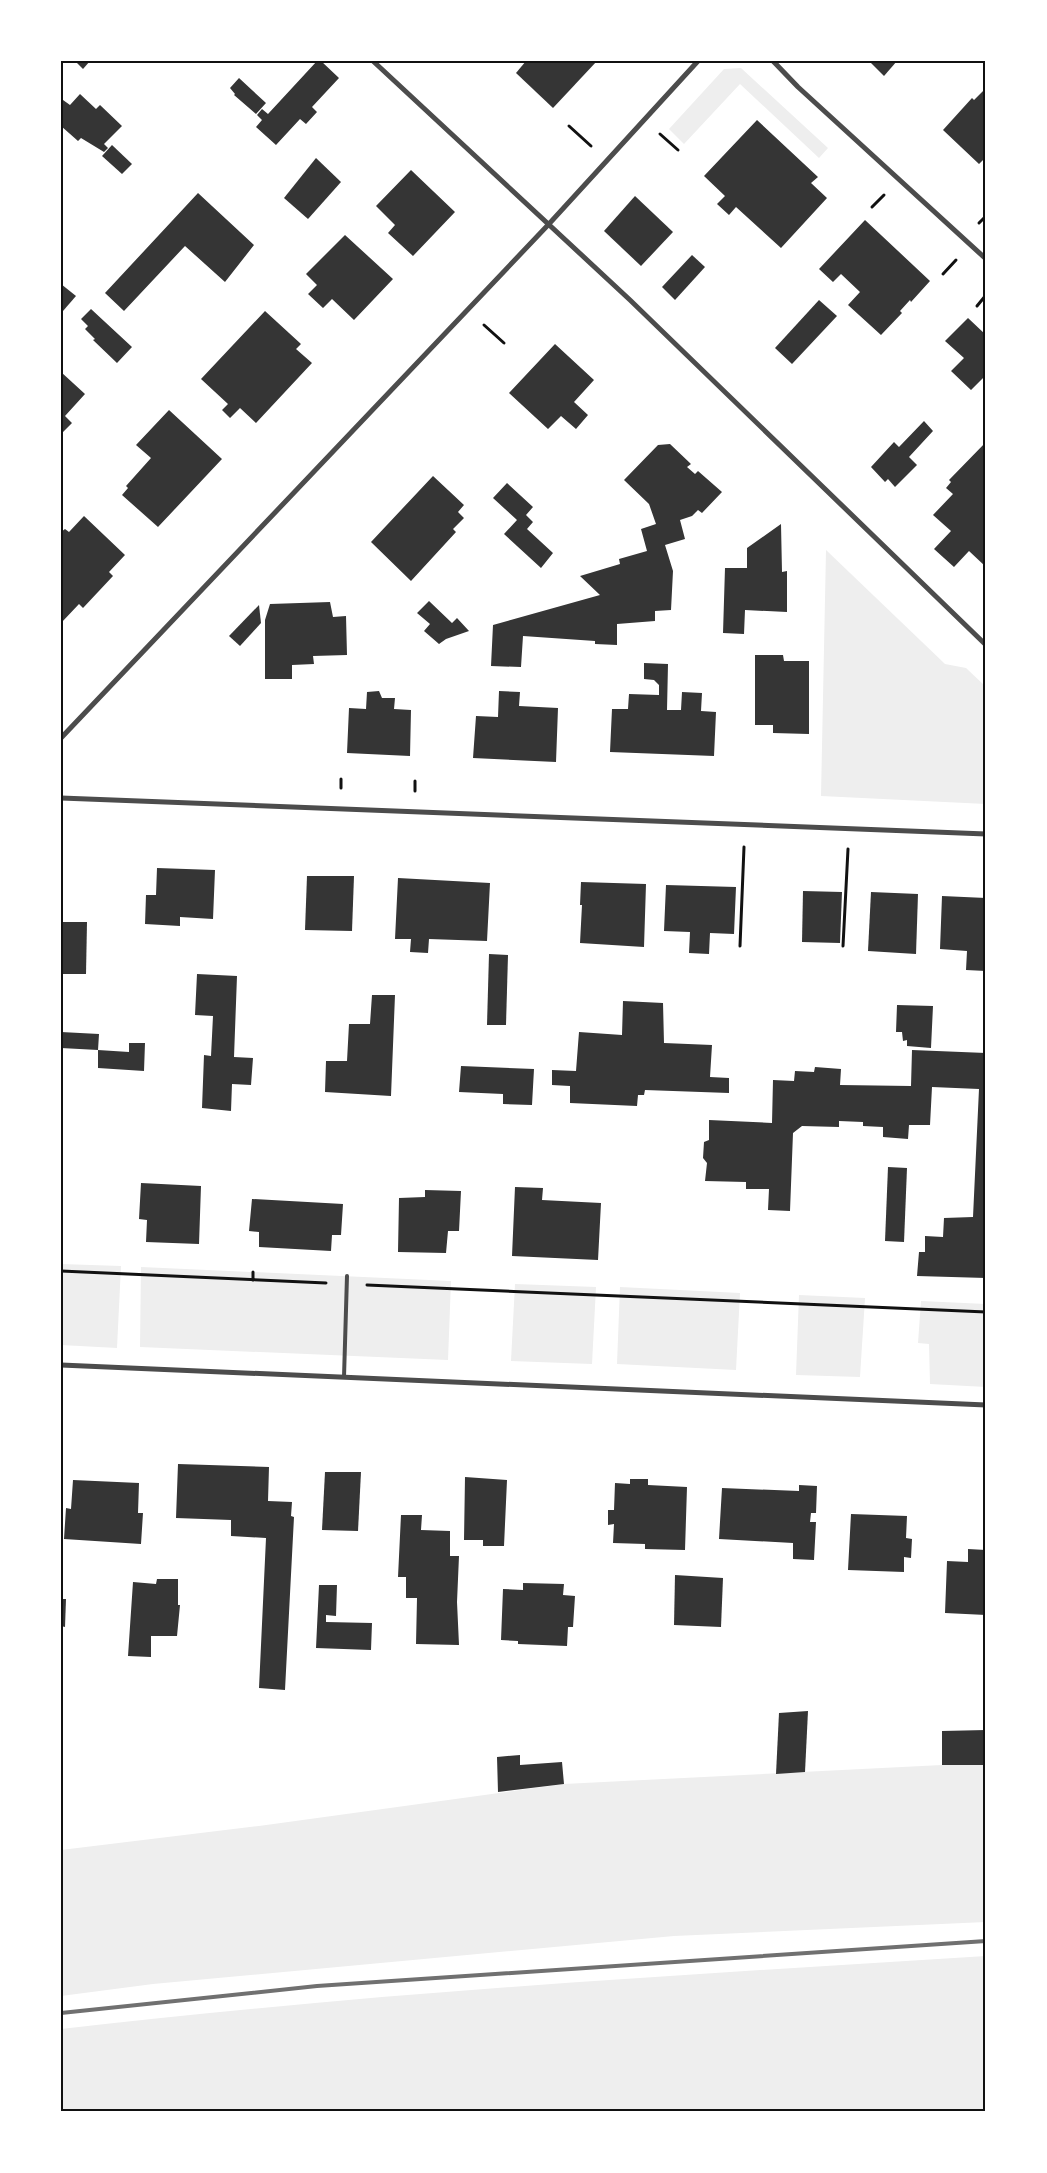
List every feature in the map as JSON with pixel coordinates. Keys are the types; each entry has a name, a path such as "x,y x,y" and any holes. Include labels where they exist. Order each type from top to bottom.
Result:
{"street":[{"path":"373,61 636,306 986,645"},
{"path":"61,738 548,225 698,61"},
{"path":"773,61 798,87 986,259"},
{"path":"61,798 986,834"},
{"path":"61,1365 986,1405"}],"lane":[{"path":"344,1377 347,1276"}],"path":[{"path":"569,126 607,160"},
{"path":"977,306 986,295"},
{"path":"467,309 504,343"},
{"path":"740,946 745,824"},
{"path":"843,946 848,828"},
{"path":"61,1271 986,1312"},
{"path":"253,1280 254,1272"}],"shaded area":[{"path":"741,68 828,148 819,158 740,84 684,144 669,129 724,69"},
{"path":"826,550 945,664 966,668 986,687 986,804 821,796"},
{"path":"61,1264 121,1266 117,1348 61,1345"},
{"path":"141,1267 451,1281 448,1360 140,1347"},
{"path":"515,1284 596,1287 592,1364 511,1361"},
{"path":"620,1287 740,1293 736,1370 617,1364"},
{"path":"799,1295 865,1298 860,1377 796,1375"},
{"path":"921,1301 986,1304 986,1387 930,1384 929,1344 918,1343"},
{"path":"942,1765 986,1765 986,1922 674,1936 153,1984 61,1996 61,1850 259,1826 564,1784"},
{"path":"986,1956 986,2112 61,2112 61,2029 177,2016 408,1995"}],"building":[{"path":"75,61 90,61 83,69"},
{"path":"317,61 321,61 339,78 312,107 317,112 306,124 300,119 276,145 256,127 262,120 257,115 262,109 268,114"},
{"path":"526,61 597,61 553,108 516,73"},
{"path":"869,61 897,61 884,76"},
{"path":"239,78 266,103 256,114 234,95 230,88"},
{"path":"986,88 986,157 979,164 943,130 972,98 974,100"},
{"path":"80,94 96,109 100,105 122,126 104,144 108,148 104,152 81,138 78,141 61,126 61,101 63,100 70,105"},
{"path":"757,120 818,177 811,183 827,198 781,248 736,207 729,215 717,204 725,196 704,176"},
{"path":"112,145 132,164 122,174 102,156"},
{"path":"316,158 341,182 308,219 284,198"},
{"path":"411,170 455,212 413,256 388,233 395,225 376,206"},
{"path":"198,193 254,245 225,282 185,246 124,311 105,293"},
{"path":"635,196 673,232 641,266 604,231"},
{"path":"865,220 930,281 900,311 902,313 881,335 848,305 860,292 841,274 833,282 819,269"},
{"path":"345,235 393,279 354,320 332,299 323,308 308,294 317,285 306,274"},
{"path":"692,255 705,267 675,300 662,287"},
{"path":"61,284 76,296 63,311 61,309"},
{"path":"819,300 837,316 792,364 775,348"},
{"path":"91,309 132,347 117,363 93,340 95,339 85,329 88,326 81,319"},
{"path":"265,311 301,344 296,349 312,363 256,423 240,408 230,418 222,410 228,404 201,379"},
{"path":"968,318 986,335 986,375 971,390 951,371 964,358 945,341"},
{"path":"555,344 594,380 574,402 588,415 576,429 561,416 548,429 509,393"},
{"path":"61,372 85,394 65,416 72,423 61,434"},
{"path":"169,410 222,459 158,527 122,495 128,488 126,486 151,458 136,445"},
{"path":"924,421 933,431 909,457 917,465 895,487 888,479 885,482 871,467 894,442 899,447"},
{"path":"986,442 986,567 969,551 954,567 934,549 951,531 933,515 953,494 946,488 951,482 949,480"},
{"path":"670,444 691,464 687,467 695,474 698,471 722,492 702,513 698,510 692,516 680,520 685,539 665,545 673,571 671,610 655,611 655,621 617,624 617,645 595,644 595,641 523,636 521,667 491,666 493,625 600,595 580,576 620,564 619,559 647,551 641,529 656,524 649,504 624,480 658,445"},
{"path":"433,476 464,505 458,512 464,518 453,529 456,532 411,581 371,542"},
{"path":"507,483 533,507 526,515 533,522 527,529 553,553 541,568 504,534 517,520 493,498"},
{"path":"84,516 125,555 109,572 113,576 83,608 79,604 62,622 61,532 65,529 69,532"},
{"path":"781,524 782,572 787,571 787,612 745,610 744,634 723,633 725,568 747,568 747,548"},
{"path":"429,601 452,623 457,618 469,631 446,639 439,644 424,631 430,624 417,613"},
{"path":"330,602 333,617 346,616 347,655 313,656 314,664 292,665 292,679 265,679 265,620 270,604"},
{"path":"259,605 261,623 240,646 229,636"},
{"path":"755,655 783,655 784,661 809,661 809,734 773,733 773,725 755,725"},
{"path":"644,663 668,664 667,710 681,710 682,692 702,693 701,711 716,712 714,756 610,752 612,709 628,709 629,694 659,695 659,685 654,680 644,679"},
{"path":"379,691 382,698 395,698 394,709 411,710 410,756 347,753 349,708 366,709 367,692"},
{"path":"499,691 520,692 519,706 558,708 556,762 473,758 476,716 498,717"},
{"path":"157,868 215,870 213,919 180,917 180,926 145,924 146,895 156,895"},
{"path":"307,876 354,876 352,931 305,930"},
{"path":"398,878 490,883 487,941 429,939 428,953 410,952 411,939 395,939"},
{"path":"581,882 646,884 644,947 580,943"},
{"path":"666,885 736,887 734,934 710,933 709,954 689,953 690,932 664,931"},
{"path":"803,891 842,892 840,943 802,942"},
{"path":"871,892 918,894 916,954 868,951"},
{"path":"942,896 986,898 986,971 966,970 967,951 940,949"},
{"path":"61,922 87,922 86,974 61,974"},
{"path":"489,954 508,955 506,1025 487,1025"},
{"path":"197,974 237,976 234,1057 253,1058 251,1085 232,1084 231,1111 202,1108 204,1055 211,1056 213,1016 195,1015"},
{"path":"372,995 395,995 391,1096 325,1092 326,1061 347,1061 349,1024 370,1024"},
{"path":"623,1001 663,1003 664,1043 712,1045 710,1077 729,1078 729,1093 645,1090 644,1095 638,1095 637,1106 570,1103 570,1086 552,1085 552,1070 576,1071 579,1032 622,1035"},
{"path":"897,1005 933,1006 931,1048 907,1046 907,1040 903,1041 902,1032 896,1032"},
{"path":"61,1032 99,1034 98,1050 61,1048"},
{"path":"129,1043 145,1043 144,1071 98,1068 98,1050 129,1052"},
{"path":"912,1050 986,1053 986,1278 917,1276 919,1252 925,1252 925,1236 943,1237 944,1218 973,1217 979,1089 932,1087 930,1125 909,1125 908,1139 883,1137 883,1127 863,1126 863,1122 839,1121 839,1127 802,1126 793,1133 790,1211 768,1210 769,1189 746,1189 746,1182 705,1181 707,1163 703,1158 704,1142 709,1140 709,1120 772,1123 773,1080 794,1081 795,1071 814,1072 815,1067 841,1069 840,1085 911,1086"},
{"path":"461,1066 534,1069 532,1105 503,1104 503,1094 459,1092"},
{"path":"888,1167 907,1168 904,1242 885,1241"},
{"path":"141,1183 201,1186 199,1244 146,1242 147,1220 139,1219"},
{"path":"515,1187 543,1188 542,1200 601,1203 598,1260 512,1256"},
{"path":"425,1190 461,1191 459,1231 448,1231 446,1253 398,1252 399,1198 425,1197"},
{"path":"252,1199 343,1204 341,1235 332,1235 331,1251 259,1247 259,1232 249,1231"},
{"path":"178,1464 269,1467 268,1501 292,1502 291,1516 294,1517 285,1690 259,1688 266,1538 231,1536 231,1520 176,1518"},
{"path":"325,1472 361,1472 358,1531 322,1530"},
{"path":"465,1477 507,1480 504,1546 483,1546 483,1540 464,1540"},
{"path":"630,1479 648,1479 648,1485 687,1487 685,1550 645,1549 645,1544 613,1543 614,1524 608,1525 608,1510 614,1510 615,1483 630,1484"},
{"path":"73,1480 139,1483 138,1513 143,1513 141,1544 64,1539 66,1508 71,1509"},
{"path":"799,1485 817,1486 816,1513 811,1513 810,1522 816,1522 814,1560 793,1559 793,1543 719,1539 722,1488 799,1491"},
{"path":"851,1514 907,1516 906,1538 912,1539 911,1558 904,1557 904,1572 848,1570"},
{"path":"401,1515 422,1515 421,1530 450,1531 450,1556 459,1556 457,1602 459,1645 416,1644 417,1598 406,1598 406,1577 398,1577"},
{"path":"968,1549 986,1550 986,1615 945,1613 947,1561 968,1562"},
{"path":"675,1575 723,1578 721,1627 674,1625"},
{"path":"157,1579 178,1579 178,1605 180,1605 177,1636 151,1636 151,1657 128,1656 133,1582 156,1584"},
{"path":"523,1583 564,1584 563,1595 575,1596 573,1627 568,1627 567,1646 518,1644 518,1641 501,1640 503,1589 523,1590"},
{"path":"319,1585 337,1585 336,1616 326,1615 326,1622 372,1623 371,1650 316,1648"},
{"path":"61,1599 66,1599 65,1627 61,1626"},
{"path":"808,1711 805,1772 776,1774 779,1713"},
{"path":"986,1730 986,1765 942,1765 942,1731"},
{"path":"520,1755 520,1765 562,1762 564,1784 498,1792 497,1757"}],"railway":[{"path":"61,2013 317,1986 986,1941"}]}
